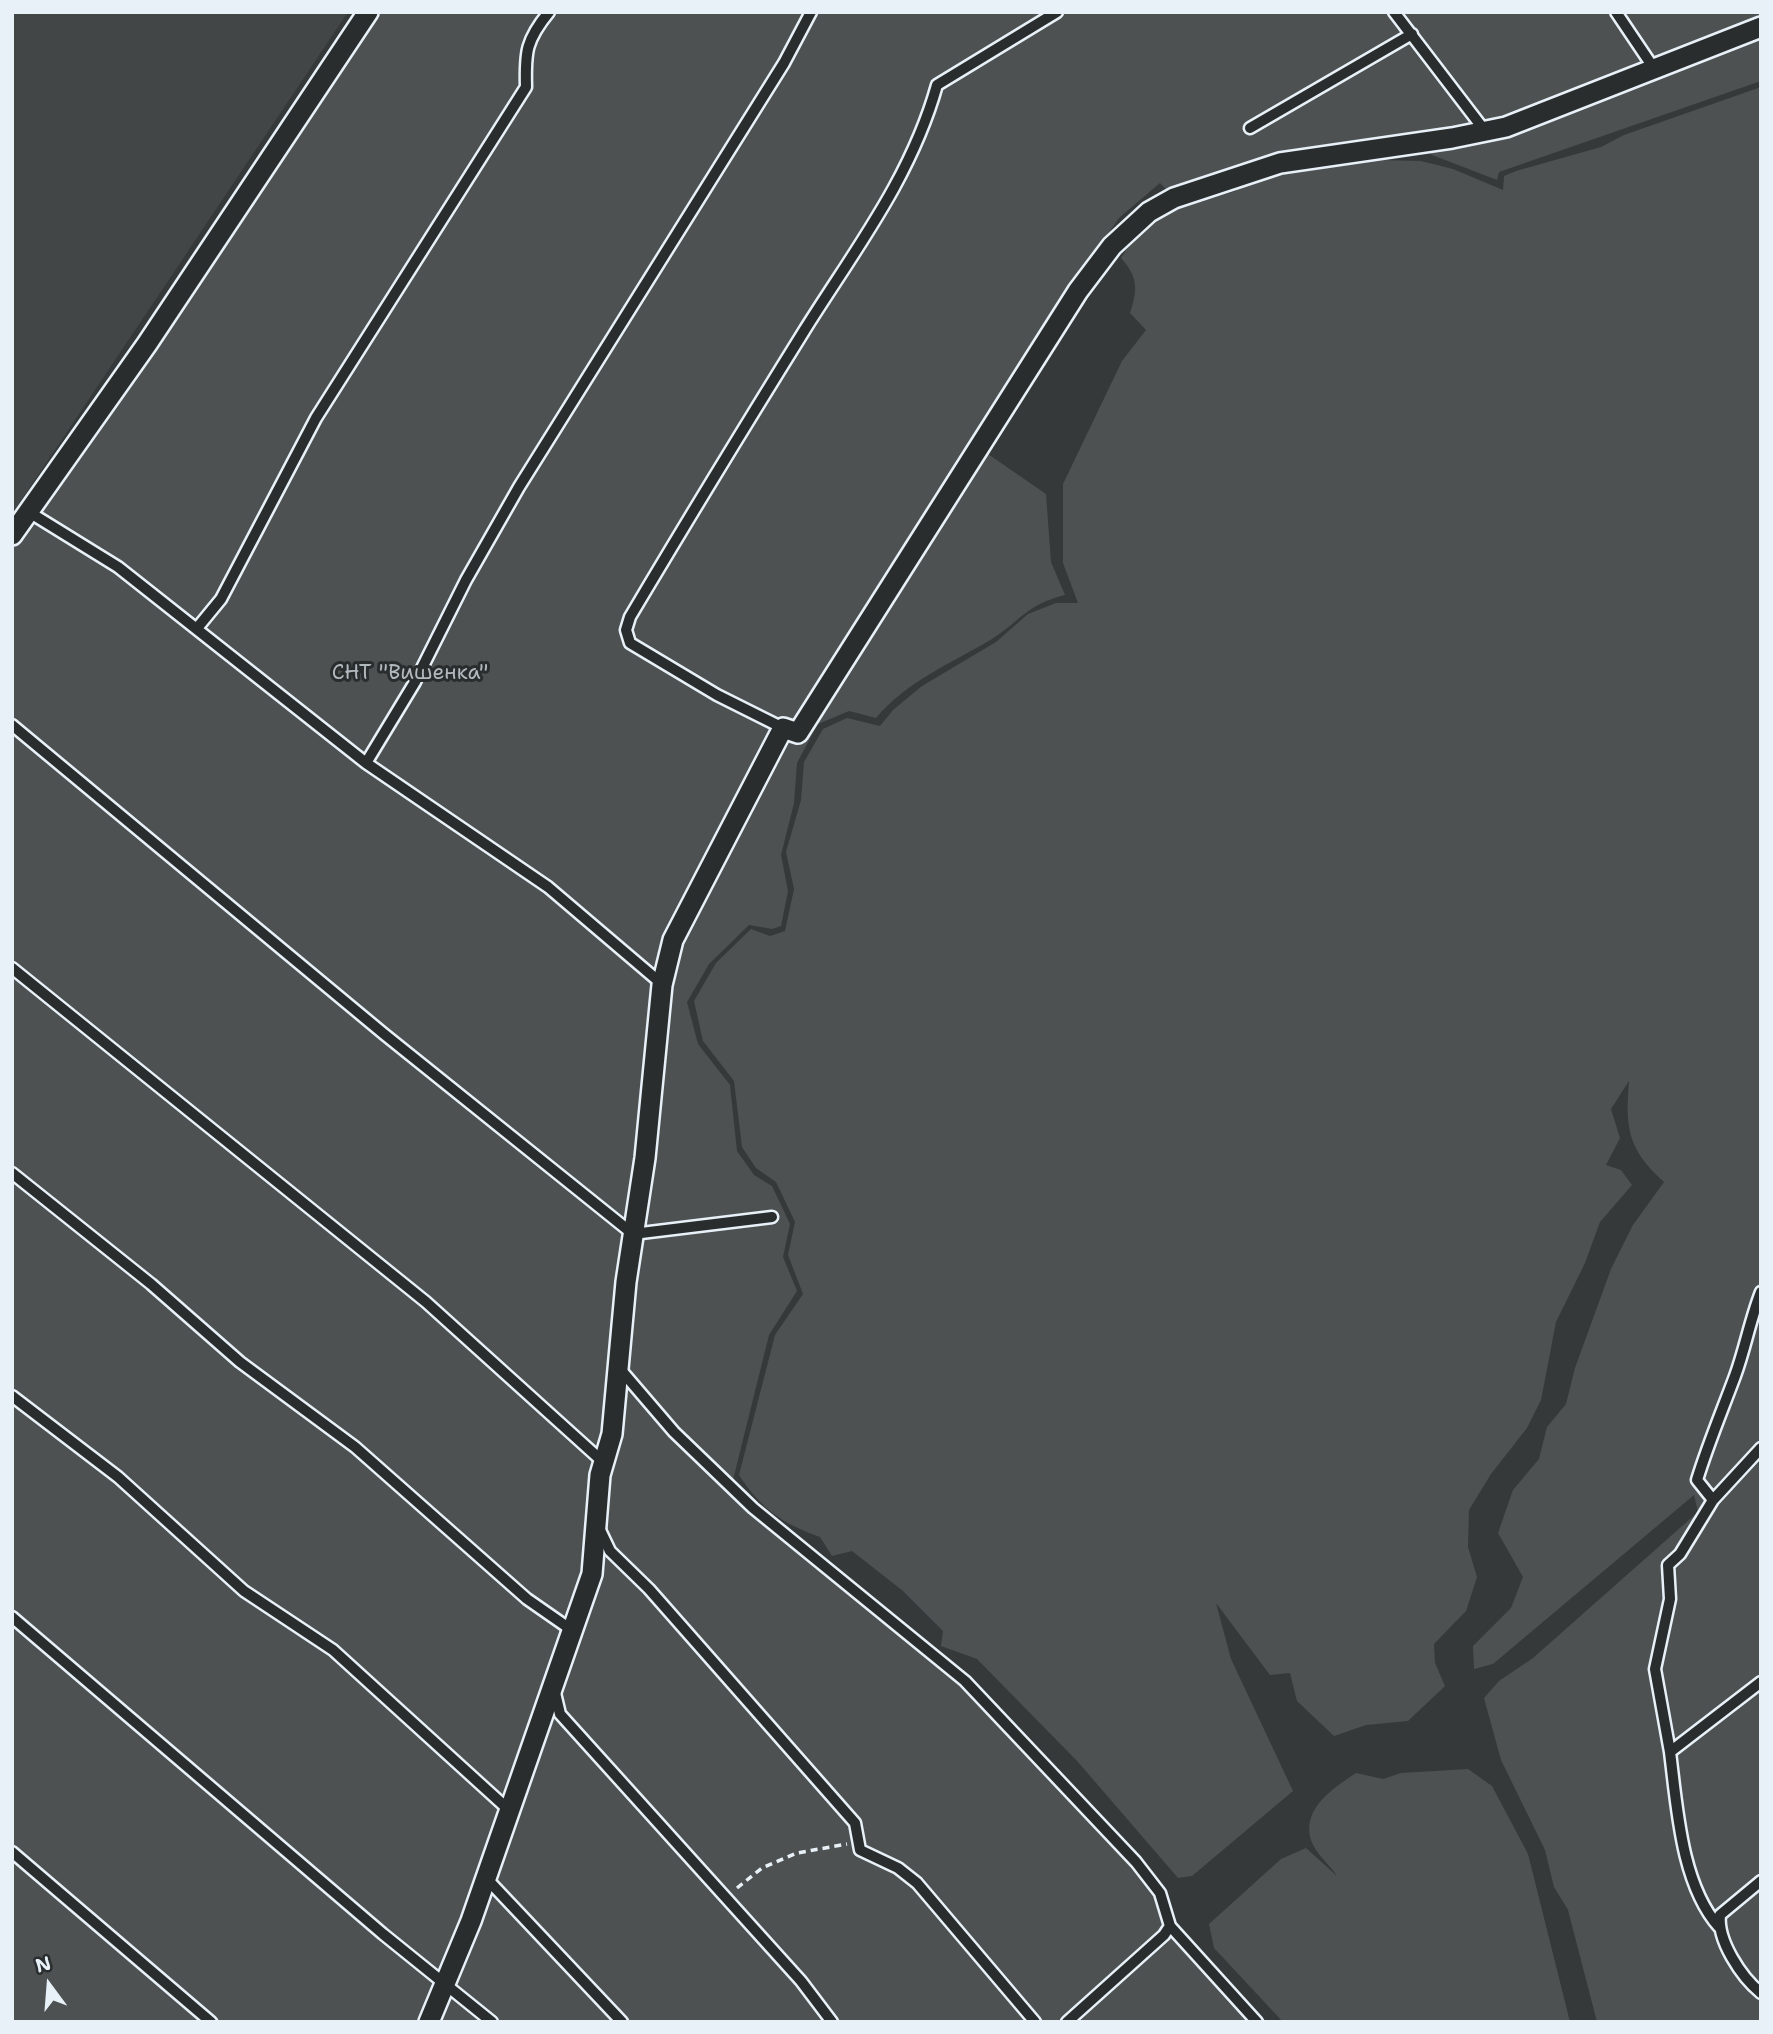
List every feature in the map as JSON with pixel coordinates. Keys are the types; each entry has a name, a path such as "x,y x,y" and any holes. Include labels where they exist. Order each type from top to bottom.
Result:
{"street":[{"path":"12,536 155,333 368,12"},
{"path":"429,2022 486,1878 592,1574 602,1461 612,1434 663,985 673,940 783,728 798,733 1078,291 1112,246 1149,212 1174,198 1280,163 1506,127 1761,27"}],"lane":[{"path":"198,627 221,599 316,418 526,87 525,52 535,30 549,12"},
{"path":"366,763 415,682 466,580 519,487 784,63 811,12"},
{"path":"783,728 717,695 630,643 626,630 629,617 806,329 882,212 927,123 937,85 1057,12"},
{"path":"1395,12 1485,131"},
{"path":"1616,12 1655,70"},
{"path":"1250,128 1412,34"},
{"path":"29,512 118,567 198,627 366,763 548,887 663,985"},
{"path":"12,725 384,1034 633,1234 772,1217"},
{"path":"12,968 426,1301 602,1461"},
{"path":"12,1173 151,1284 240,1362 355,1447 527,1599 573,1631"},
{"path":"1713,1500 1697,1480 1709,1439 1736,1374 1748,1327 1761,1292"},
{"path":"618,1366 674,1432 753,1508 964,1681 1136,1862 1160,1893 1170,1926 1257,2022"},
{"path":"12,1396 118,1477 244,1591 333,1650 510,1811"},
{"path":"1761,1448 1713,1500 1680,1554 1668,1564 1670,1599 1655,1669 1681,1836 1704,1910 1719,1927 1732,1955 1761,1993"},
{"path":"596,1521 610,1551 649,1589 855,1823 860,1850 898,1868 918,1883 1035,2022"},
{"path":"12,1617 383,1934 444,1980 492,2022"},
{"path":"1670,1752 1761,1682"},
{"path":"554,1689 560,1714 801,1981 832,2022"},
{"path":"12,1852 211,2022"},
{"path":"486,1878 622,2022"},
{"path":"1719,1927 1720,1915 1761,1881"},
{"path":"1067,2022 1164,1935 1170,1926"}],"path":[{"path":"722,1895 740,1887 762,1868 797,1853 849,1844 860,1850"}],"shaded area":[{"path":"12,12 348,12 12,514"}],"green space":[{"name":"СНТ \"Вишенка\"","path":"374,12 1761,12 1761,81 1499,172 1497,180 1432,155 1414,136 1170,193 1160,183 1119,218 1063,299 972,443 1046,494 1051,562 1065,595 1033,608 992,639 916,683 876,718 849,711 818,724 797,763 794,803 781,855 788,891 781,926 772,929 749,925 709,964 687,1002 698,1044 730,1085 737,1151 754,1175 772,1186 790,1224 783,1257 797,1291 769,1335 730,1492 969,1692 1138,1873 1154,1896 1162,1925 1250,2022 12,2022 12,550"},
{"path":"1761,87 1761,2022 1597,2022 1568,1910 1554,1887 1545,1850 1501,1760 1484,1698 1499,1681 1533,1658 1698,1512 1694,1495 1493,1664 1474,1669 1473,1646 1511,1608 1523,1577 1498,1533 1513,1490 1539,1459 1547,1427 1566,1404 1575,1368 1611,1269 1633,1225 1664,1182 1643,1159 1632,1137 1628,1112 1629,1081 1611,1109 1620,1138 1606,1165 1621,1170 1632,1185 1600,1222 1585,1263 1556,1322 1541,1400 1527,1428 1491,1474 1469,1510 1468,1547 1477,1577 1466,1611 1434,1644 1435,1663 1445,1686 1408,1721 1366,1725 1334,1736 1297,1701 1290,1673 1270,1675 1216,1603 1231,1659 1293,1791 1192,1876 1178,1878 1078,1762 977,1659 941,1646 943,1631 903,1591 852,1551 832,1556 820,1537 795,1527 774,1514 739,1475 775,1335 803,1294 788,1255 795,1222 776,1182 756,1168 742,1147 734,1081 703,1041 694,1001 716,963 751,929 770,936 785,931 794,889 786,852 801,800 804,762 823,729 847,718 880,726 893,710 922,686 996,642 1028,614 1056,603 1078,603 1063,563 1063,484 1122,361 1146,330 1130,313 1135,284 1131,271 1121,258 1140,228 1171,211 1236,191 1247,180 1336,159 1421,161 1453,169 1503,190 1504,176 1516,171 1601,147 1624,135"},
{"path":"1468,1769 1492,1786 1528,1854 1570,2022 1283,2022 1214,1948 1209,1924 1281,1859 1306,1848 1337,1876 1313,1845 1309,1829 1311,1818 1315,1808 1330,1792 1356,1773 1383,1779 1401,1773"}]}
